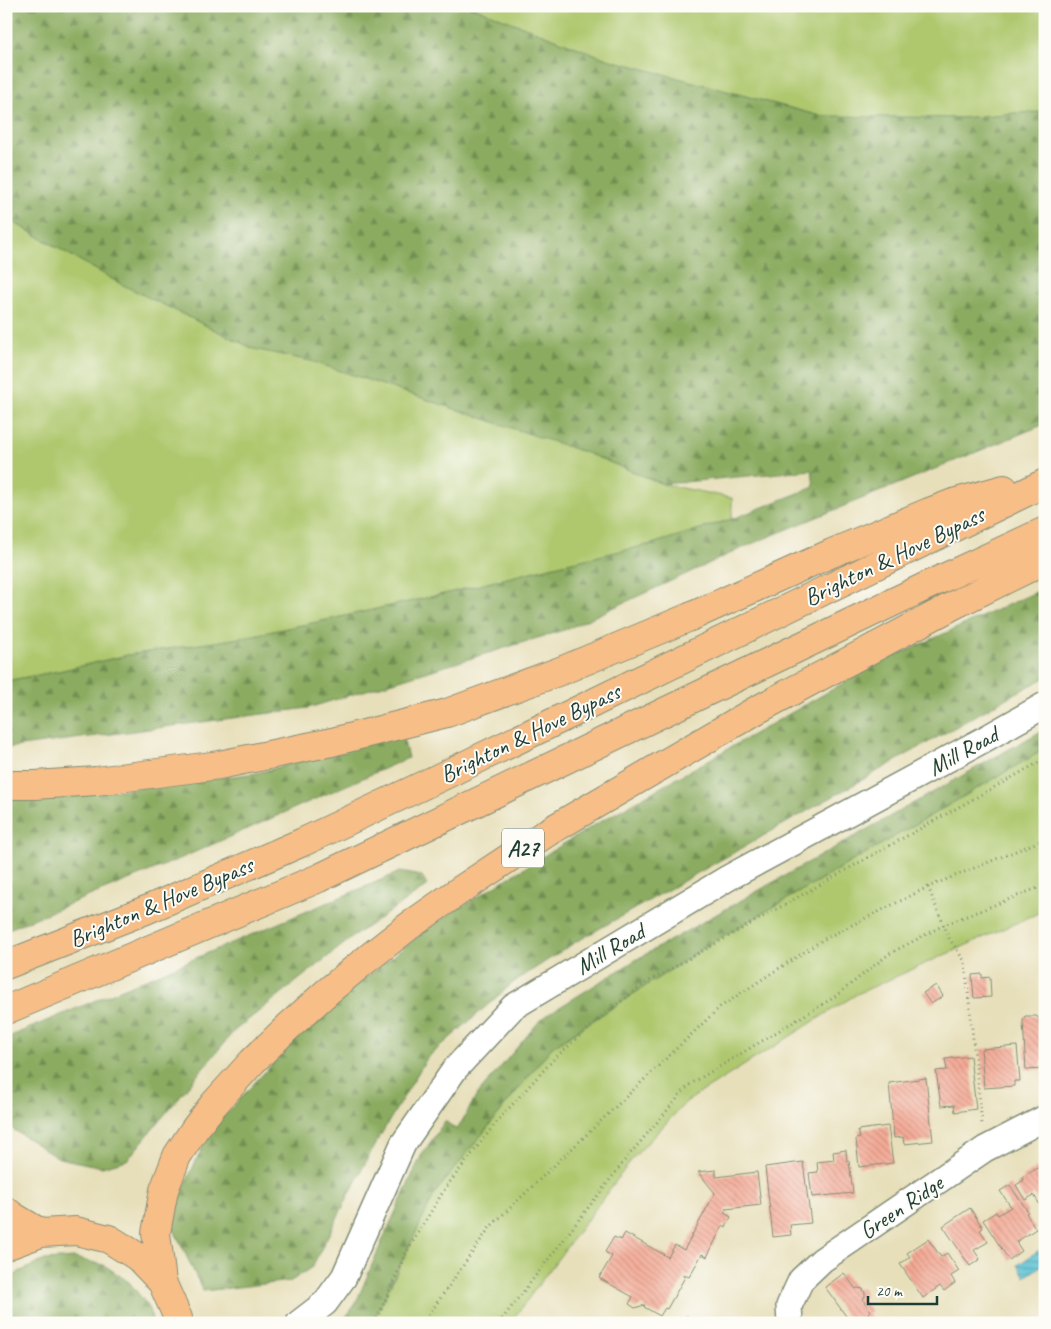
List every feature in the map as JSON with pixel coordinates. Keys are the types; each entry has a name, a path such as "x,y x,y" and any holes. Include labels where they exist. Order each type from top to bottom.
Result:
{"main road":[{"path":"6,785 96,781 219,764 332,742 447,713 581,662 690,617 929,512 953,503 1045,478"},
{"name":"Brighton & Hove Bypass","path":"6,965 146,910 303,842 1045,483"},
{"name":"Brighton & Hove Bypass","path":"6,1010 319,878 928,585 1045,531"},
{"name":"A27","path":"162,1282 156,1234 164,1190 177,1156 189,1136 214,1104 252,1062 288,1027 362,963 409,926 548,832 755,711 1045,560"},
{"path":"6,1211 41,1232"},
{"path":"6,1246 41,1232 76,1231 109,1239 138,1257 162,1282 180,1321"}],"street":[{"name":"Mill Road","path":"299,1323 325,1303 344,1278 404,1144 455,1069 513,1007 728,878 1045,705"},
{"name":"Green Ridge","path":"790,1323 790,1306 801,1280 822,1260 985,1150 1045,1118"}],"path":[{"path":"375,1323 407,1251 446,1187 500,1119 553,1060 604,1014 644,984 1045,759"},
{"path":"423,1323 490,1226 720,1007 824,939 928,887 1045,839"},
{"path":"499,1323 629,1155 689,1085 833,998 889,954 944,925 1045,885"},
{"path":"928,887 949,938 965,962 985,1150"}],"green space":[{"path":"6,6 470,6 607,59 820,116 962,118 1045,112 1045,424 751,544 567,629 308,708 6,748 6,681 128,655 234,639 444,594 652,544 732,519 814,487 812,470 663,484 587,453 311,361 254,349 121,284 6,218"},
{"path":"470,6 1045,6 1045,112 962,118 820,116 607,59"},
{"path":"6,218 121,284 254,349 311,361 587,453 663,484 732,498 732,519 652,544 444,594 234,639 128,655 6,681"},
{"path":"1045,588 1045,678 574,943 514,982 427,1058 374,1146 312,1267 291,1281 203,1291 169,1219 210,1131 316,1017 435,923 591,827 875,665"},
{"path":"1045,729 1045,749 713,942 552,1047 435,1193 376,1315 370,1323 341,1323 355,1305 421,1156 445,1121 457,1130 477,1095 542,1018 639,958"},
{"path":"402,734 408,758 177,860 6,930 6,797 71,796 257,773"},
{"path":"1045,749 1045,910 857,994 686,1102 633,1158 510,1323 370,1323 376,1315 435,1193 552,1047 713,942"},
{"path":"400,872 422,876 427,886 354,936 234,1031 127,1160 102,1167 59,1158 6,1125 6,1038"},
{"path":"74,1258 104,1265 129,1282 148,1306 153,1323 6,1323 6,1283 19,1272 45,1260"}],"water":[{"path":"1041,1249 1045,1254 1045,1263 1025,1277 1018,1265"}],"building":[{"path":"982,974 982,978 990,977 991,997 974,998 972,975"},
{"path":"936,985 943,996 931,1004 923,993"},
{"path":"1025,1016 1036,1016 1039,1018 1040,1027 1045,1027 1045,1062 1041,1062 1042,1069 1026,1070 1023,1021"},
{"path":"1017,1046 1020,1081 1014,1081 1014,1086 984,1088 981,1049"},
{"path":"970,1056 976,1109 955,1112 954,1105 941,1106 936,1071 947,1070 945,1059"},
{"path":"926,1078 933,1141 904,1144 903,1137 894,1138 889,1083"},
{"path":"888,1126 893,1163 859,1167 856,1139 860,1138 858,1130"},
{"path":"846,1150 853,1193 812,1197 809,1173 818,1172 817,1162 834,1160 833,1152"},
{"path":"803,1162 811,1223 790,1225 791,1235 773,1237 765,1167"},
{"path":"1045,1164 1045,1203 1040,1205 1034,1195 1025,1200 1016,1185 1024,1180 1022,1177"},
{"path":"716,1170 716,1177 757,1172 761,1205 726,1209 724,1213 731,1217 726,1227 723,1225 707,1257 702,1254 689,1277 683,1274 685,1277 667,1309 665,1308 660,1316 644,1307 645,1305 635,1308 629,1304 633,1297 599,1278 612,1256 605,1252 614,1237 621,1240 625,1233 668,1257 675,1245 684,1250 715,1193 698,1172"},
{"path":"1010,1185 1028,1212 1026,1213 1036,1229 1016,1242 1022,1251 1009,1260 983,1220 996,1212 998,1215 1011,1207 1000,1191"},
{"path":"970,1208 983,1228 980,1230 988,1242 974,1250 980,1259 970,1266 943,1226"},
{"path":"928,1239 941,1257 947,1253 959,1271 951,1276 955,1283 944,1291 940,1286 923,1298 900,1264 910,1257 907,1253"},
{"path":"844,1273 856,1289 863,1289 865,1297 862,1299 871,1311 868,1313 873,1321 871,1323 851,1323 825,1287"},
{"path":"687,1316 692,1323 678,1323"}]}
